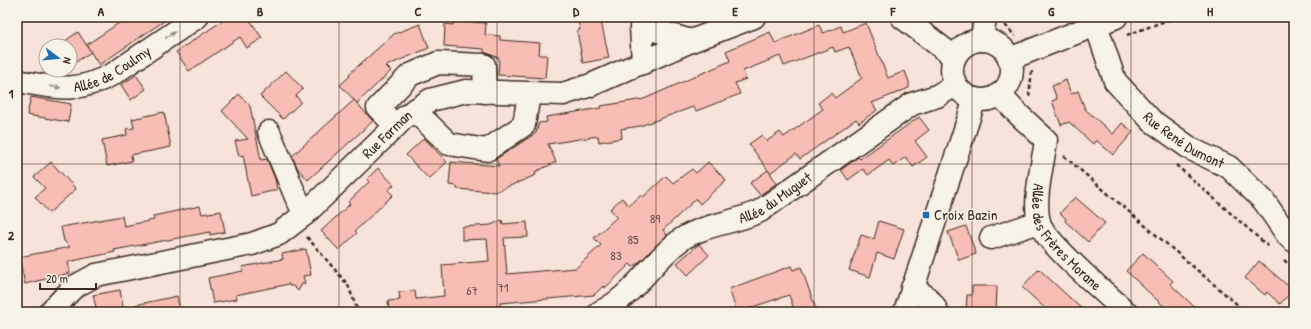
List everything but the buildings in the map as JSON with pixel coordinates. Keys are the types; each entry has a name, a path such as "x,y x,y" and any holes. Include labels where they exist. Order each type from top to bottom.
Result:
{"street":[{"name":"Allée de Coulmy","path":"17,81 71,89 93,83 113,74 197,17"},
{"path":"982,40 985,17"},
{"path":"1009,59 1116,17"},
{"name":"Rue Farman","path":"50,312 74,287 96,275 252,244 279,234 300,218 414,110 440,96 466,91 563,94 643,63 744,19"},
{"path":"915,20 954,57"},
{"path":"643,63 637,21 691,41"},
{"name":"Rue René Dumont","path":"1096,25 1116,81 1152,121 1191,149 1229,167 1264,202 1288,236 1294,241"},
{"path":"982,40 991,41 1000,46 1007,53 1011,75 1007,86 999,94 988,100 975,100 964,94 955,85 951,72 954,57 961,48 970,42 982,40"},
{"path":"396,126 378,108 410,75 438,63 484,65 485,92"},
{"name":"Allée du Muguet","path":"612,309 682,240 700,230 738,220 760,211 912,104 937,96 955,85"},
{"path":"414,110 449,144 487,150 524,125 529,94"},
{"path":"999,94 1046,140"},
{"path":"905,312 975,100"},
{"path":"269,132 296,197 300,218"},
{"name":"Allée des Frères Morane","path":"1046,140 1039,196 1039,222 1044,233 1126,312"},
{"path":"991,238 1039,222"},
{"path":"912,288 926,296 931,301 937,312"}],"path":[{"path":"1046,140 1246,312"},
{"path":"300,218 348,285 358,312"}],"place":[{"name":"Croix Bazin","path":"926,215"}]}
